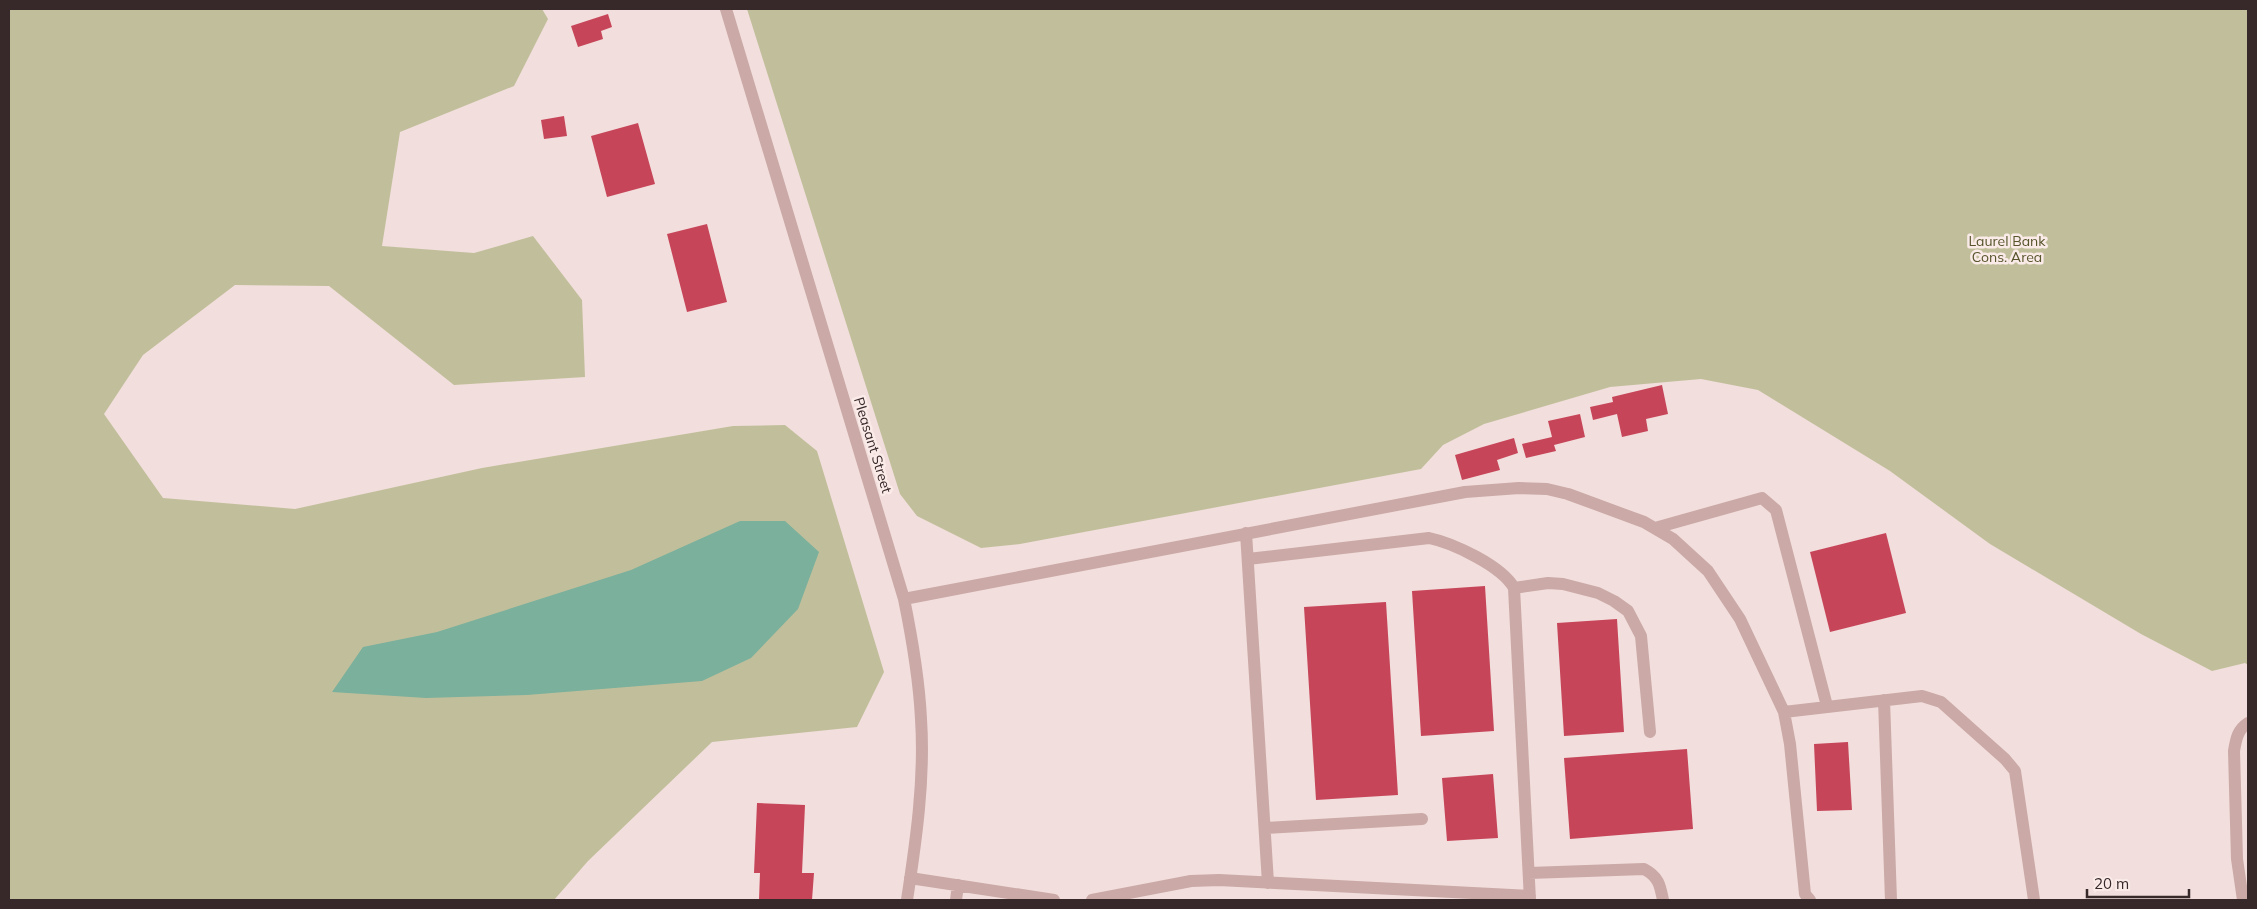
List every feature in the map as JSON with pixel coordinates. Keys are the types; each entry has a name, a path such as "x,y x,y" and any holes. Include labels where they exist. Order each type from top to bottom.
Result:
{"street":[{"name":"Pleasant Street","path":"726,9 904,598 918,679 922,720 919,798 907,900"},
{"path":"904,598 1466,492 1519,488 1547,489 1568,494 1635,519 1673,539 1708,571 1722,589 1740,619 1784,712 1790,744 1805,894 1810,900"},
{"path":"1655,528 1762,498 1770,503 1776,510 1827,706"},
{"path":"1246,534 1268,883"},
{"path":"1092,900 1127,897 1191,881 1268,883 1530,898 1514,588 1503,574 1455,546 1429,538 1248,559"},
{"path":"1514,588 1564,584 1598,593 1614,600 1628,611 1641,636 1650,732"},
{"path":"1784,712 1922,696 1942,702 2006,759 2014,771 2034,900"},
{"path":"1884,700 1891,900"},
{"path":"2242,900 2237,859 2234,751 2237,736 2242,727 2248,723"},
{"path":"1265,828 1422,819"},
{"path":"1529,873 1644,869 1654,874 1660,882 1662,900"},
{"path":"910,878 1054,900"},
{"path":"956,900 958,885"}],"green space":[{"path":"9,9 542,9 548,19 514,86 400,132 382,246 474,253 533,236 582,300 585,377 454,385 329,286 235,285 143,355 104,414 163,498 295,509 482,468 733,426 785,425 817,451 884,672 857,727 712,742 588,861 554,900 9,900"},
{"name":"Laurel Bank Cons. Area","path":"747,9 2248,9 2248,665 2245,663 2212,671 2141,634 1990,544 1890,471 1758,390 1701,379 1610,387 1484,424 1443,445 1421,469 1020,544 981,548 917,516 900,494"}],"shaded area":[{"path":"740,521 785,521 819,552 798,609 751,658 702,681 527,695 426,698 332,692 363,647 437,632 631,570"}],"building":[{"path":"608,14 612,27 601,31 603,39 578,47 571,26"},
{"path":"564,116 567,136 544,139 541,120"},
{"path":"638,123 655,184 607,197 591,136"},
{"path":"707,224 727,302 687,312 667,234"},
{"path":"1662,385 1668,414 1646,419 1648,431 1622,437 1617,414 1593,420 1590,407 1613,402 1612,397"},
{"path":"1580,414 1585,437 1554,445 1556,451 1526,458 1522,444 1552,437 1548,421"},
{"path":"1514,438 1518,453 1497,460 1500,470 1462,480 1455,455"},
{"path":"1886,533 1906,613 1830,632 1810,552"},
{"path":"1485,586 1494,731 1421,736 1412,591"},
{"path":"1386,602 1398,795 1316,800 1304,607"},
{"path":"1617,619 1624,732 1564,736 1557,623"},
{"path":"1848,742 1852,810 1817,811 1814,744"},
{"path":"1687,749 1693,829 1570,839 1564,758"},
{"path":"1493,774 1498,838 1447,841 1442,778"},
{"path":"757,803 805,805 802,873 814,873 812,900 759,900 760,873 754,873"}]}
